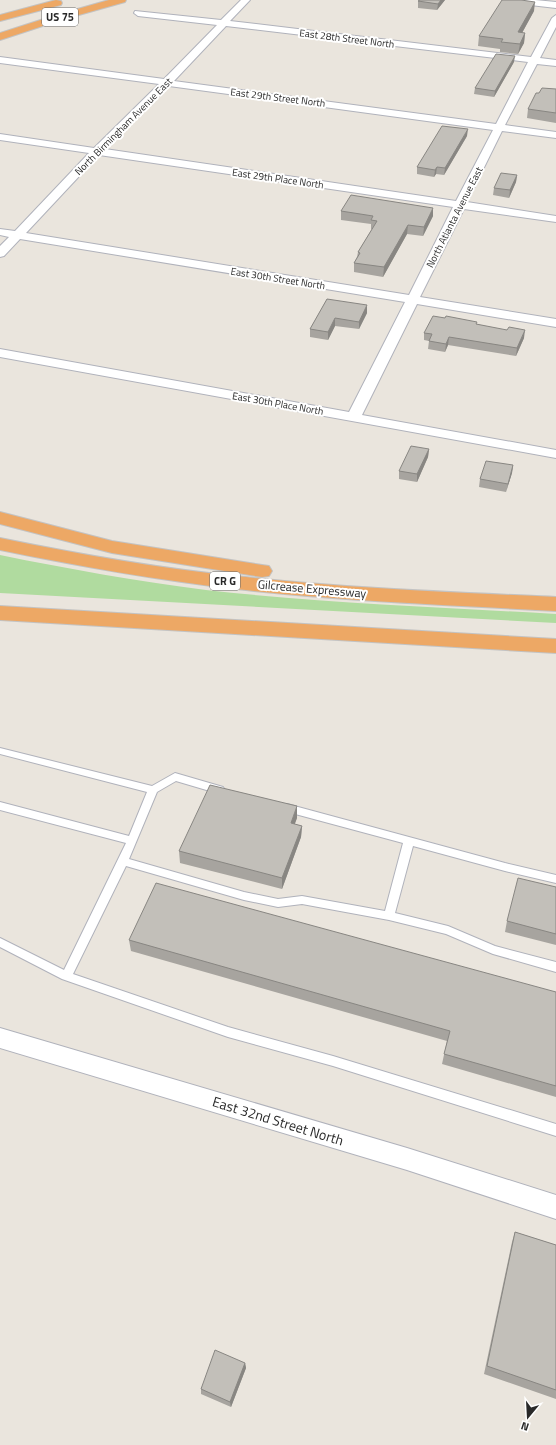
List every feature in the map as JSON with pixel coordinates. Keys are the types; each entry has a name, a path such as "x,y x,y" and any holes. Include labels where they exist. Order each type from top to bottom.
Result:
{"highway":[{"name":"US 75","path":"0,12 59,0"},
{"path":"0,18 68,0"},
{"name":"US 75","path":"0,37 57,18 120,0"},
{"path":"0,518 112,547 452,599"},
{"name":"Gilcrease Expressway","path":"0,544 62,557 175,575 313,590 556,604"},
{"path":"0,614 556,646"}],"street":[{"name":"North Birmingham Avenue East","path":"0,253 97,151 225,24 246,0"},
{"path":"513,0 556,5"},
{"name":"East 28th Street North","path":"138,13 556,63"},
{"name":"North Atlanta Avenue East","path":"354,417 499,127 556,18"},
{"name":"East 29th Street North","path":"0,60 556,135"},
{"name":"East 29th Place North","path":"0,137 556,219"},
{"name":"East 30th Street North","path":"0,232 556,323"},
{"name":"East 30th Place North","path":"0,353 556,454"},
{"name":"East 32nd Street North","path":"0,1038 407,1159 556,1207"}],"lane":[{"path":"0,751 153,790"},
{"path":"66,976 123,861 153,790 174,777 228,792"},
{"path":"274,804 556,880"},
{"path":"0,806 131,841"},
{"path":"389,916 409,841"},
{"path":"123,861 244,896 278,903 302,900 389,916 448,930 493,950 556,967"},
{"path":"0,942 66,976 228,1032 333,1061 556,1130"}],"green space":[{"path":"0,555 154,583 206,590 337,601 556,614 556,623 0,593"}],"building":[{"path":"441,0 438,4 418,1"},
{"path":"502,0 535,2 518,32 525,33 520,44 501,42 503,39 479,36"},
{"path":"496,54 515,56 495,91 475,88"},
{"path":"542,88 556,89 556,113 528,109 536,93 539,93"},
{"path":"442,126 468,129 445,168 437,167 435,170 417,167"},
{"path":"501,173 517,175 510,190 494,188"},
{"path":"351,195 433,208 424,227 408,225 384,267 354,263 360,253 358,252 377,221 371,220 373,216 341,211"},
{"path":"327,299 367,305 359,322 335,318 328,332 310,329"},
{"path":"433,316 445,318 446,316 507,330 509,327 525,330 517,348 449,337 446,344 429,341 432,334 424,333"},
{"path":"411,446 429,449 417,474 399,471"},
{"path":"486,461 513,465 508,484 480,479"},
{"path":"210,785 297,806 291,823 302,826 282,878 179,851"},
{"path":"518,878 556,887 556,934 507,921"},
{"path":"156,883 556,992 556,1086 444,1054 450,1031 129,940"},
{"path":"515,1232 556,1245 556,1390 487,1366"},
{"path":"215,1350 245,1363 230,1402 201,1389"}]}
